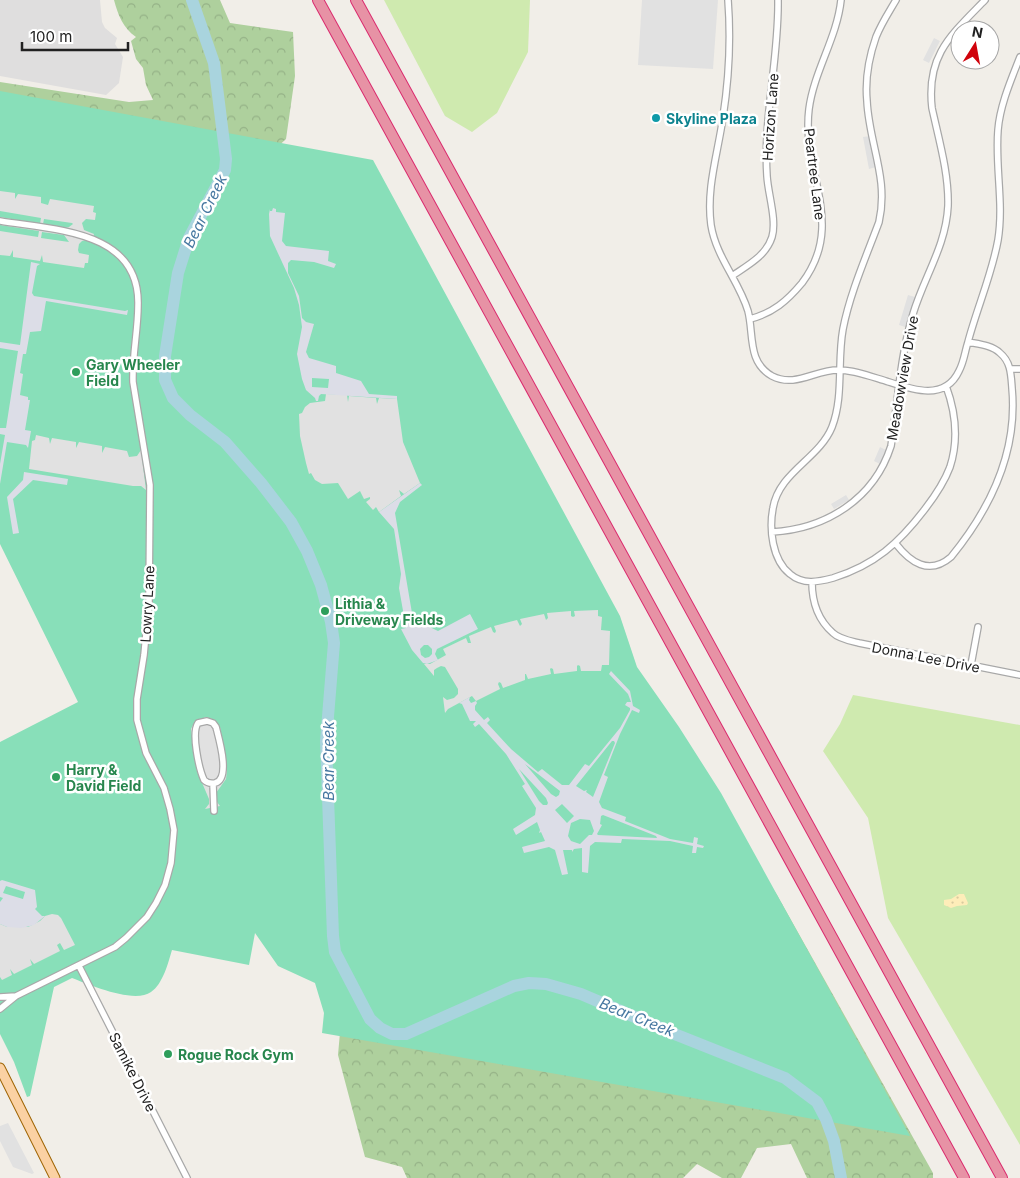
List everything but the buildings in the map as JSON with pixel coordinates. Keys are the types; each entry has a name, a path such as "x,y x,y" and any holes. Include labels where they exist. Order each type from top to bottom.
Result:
{"highway":[{"path":"318,0 964,1178"},
{"path":"356,0 1002,1178"}],"main road":[{"path":"0,1068 56,1178"}],"street":[{"path":"728,0 730,28 728,76 723,119 710,188 709,208 713,238 724,262 740,289 750,319 753,352 761,366 773,376 785,380 796,380 825,371 839,370 856,372 925,392 946,386 959,372 998,240 1001,199 997,147 998,128 1002,110 1020,57"},
{"name":"Horizon Lane","path":"732,276 762,255 769,245 773,234 767,177 766,141 778,33 778,0"},
{"name":"Peartree Lane","path":"750,319 766,315 792,295 810,272 819,249 822,217 821,203 810,154 809,110 814,83 836,24 841,0"},
{"path":"896,0 876,38 867,78 867,103 882,175 883,208 880,222 847,313 840,349 838,404 833,425 826,440 780,488 773,506 772,532 775,550 784,568 791,575 802,581 812,582 849,573 896,544 936,494 950,466 954,452 956,430 954,411 946,386"},
{"name":"Meadowview Drive","path":"772,532 795,530 816,524 856,500 869,488 882,468 891,446 899,386 912,316 941,246 947,213 946,180 931,98 932,76 938,55 946,43 985,0"},
{"name":"Lowry Lane","path":"0,221 76,233 100,241 114,251 125,263 134,280 138,300 133,382 150,485 148,622 137,699 137,715 139,731 146,753 167,797 174,841 165,885 147,917 126,938 114,947 79,966 16,996 0,1009"},
{"path":"896,544 904,555 913,561 929,566 946,561 962,543 985,509 1001,474 1012,432 1014,414 1010,369 1000,352 968,342"},
{"path":"1010,369 1020,369"},
{"name":"Donna Lee Drive","path":"812,582 815,606 819,615 834,634 859,644 1020,675"},
{"path":"971,665 978,627"},
{"path":"207,721 215,724 216,727 224,774 218,782 212,784 204,780 201,772 194,731 198,723 207,721"},
{"path":"212,784 214,811"},
{"name":"Samike Drive","path":"79,966 186,1178"},
{"name":"Lowry Lane","path":"0,997 16,996"}],"shaded area":[{"path":"0,0 100,0 102,22 105,28 117,38 115,44 123,57 119,83 106,95 0,76"},
{"path":"642,0 718,0 713,69 638,65"},
{"path":"934,38 940,41 929,63 923,60"},
{"path":"870,136 876,167 869,169 863,137"},
{"path":"0,191 15,193 15,199 18,194 41,197 41,203 48,205 50,199 94,206 95,220 86,219 82,223 84,230 94,234 92,241 82,241 79,244 78,250 79,253 89,255 88,263 85,263 84,268 43,262 42,255 40,261 13,257 13,250 10,256 0,255 0,231 38,237 39,231 0,225 0,217 40,224 41,218 0,211","holes":["44,219 72,223 73,224 65,228 43,224","42,232 64,235 69,242 41,238"]},
{"path":"273,208 276,209 276,212 285,213 282,241 286,246 329,251 328,261 336,264 334,268 314,262 291,260 288,263 288,273 299,296 302,318 306,322 314,324 306,352 309,358 336,366 336,373 361,381 369,394 397,396 397,399 321,394 318,401 316,401 306,390 297,354 302,327 299,305 294,288 270,236 270,209 272,211","holes":["312,378 329,379 328,388 312,387"]},
{"path":"31,262 40,264 37,266 32,293 34,296 128,310 127,315 46,301 41,331 30,332 26,354 23,354 20,373 23,374 20,395 28,397 28,400 30,400 25,430 31,431 28,448 26,445 7,442 0,484 0,464 5,435 0,434 0,428 6,428 18,351 0,348 0,342 20,345"},
{"path":"908,295 915,297 905,327 899,325"},
{"path":"326,394 347,395 348,402 349,396 376,398 377,404 379,398 397,399 403,442 420,483 404,494 399,490 401,496 379,512 376,507 373,510 366,502 370,497 364,499 360,491 348,499 338,483 322,484 315,480 311,473 309,474 306,463 300,436 299,414 310,403 325,401"},
{"path":"36,435 49,438 50,444 52,438 76,442 76,448 79,442 102,446 102,453 105,447 127,451 129,457 137,456 141,450 146,490 141,486 29,469 32,441 35,440"},
{"path":"880,447 886,450 880,464 874,461"},
{"path":"24,472 68,479 67,485 33,480 13,499 19,533 13,534 7,497 23,480"},
{"path":"420,483 422,485 400,502 395,513 413,619 438,631 470,614 478,629 437,649 435,654 438,660 427,664 423,663 412,650 401,629 406,628 399,588 401,574 394,529 379,512","holes":["424,645 428,645 432,649 432,654 429,657 425,658 421,655 420,649"]},
{"path":"846,495 849,500 834,509 831,504"},
{"path":"598,610 598,616 602,617 601,630 610,631 609,665 602,665 601,671 581,671 578,665 577,671 554,674 551,668 551,674 528,679 525,674 525,680 503,688 499,682 500,689 476,701 472,696 448,709 445,713 443,697 447,700 454,698 458,694 458,689 445,667 441,666 434,670 434,676 424,664 430,664 446,655 443,649 466,638 468,643 471,643 469,636 491,627 495,633 494,626 517,620 520,626 522,624 520,619 544,614 546,620 548,618 547,613 571,611 571,616 573,617 575,616 574,611"},
{"path":"611,671 630,691 633,706 640,710 639,713 632,710 620,734 604,775 608,777 599,802 602,808 626,817 625,821 670,839 693,843 694,837 698,838 697,844 704,846 703,848 697,847 696,853 692,853 693,846 670,841 622,839 621,843 595,842 590,846 588,873 582,872 582,848 574,849 572,852 572,850 563,850 568,874 562,875 555,850 549,847 524,853 522,847 545,841 541,832 539,833 540,830 537,822 516,835 513,829 535,815 536,808 522,786 525,784 506,754 479,724 475,727 473,724 476,721 470,721 462,704 459,703 470,697 471,703 476,701 475,710 484,720 488,717 490,720 487,723 511,749 538,772 542,769 562,785 569,785 585,764 589,766 620,728 630,710 625,705 627,702 631,702 628,694 609,674","holes":["612,741 614,741 615,743 593,797 586,792 587,790 584,791 576,786","525,764 560,791 556,797 551,794","519,769 546,798 548,803 543,805 539,801","562,804 574,816 567,823 555,810","603,815 657,838 598,835 602,825 600,824 601,816","580,819 590,820 594,831 592,835 589,835 580,844 571,841 568,836 571,823"]},
{"path":"206,717 215,720 220,727 227,770 226,779 216,793 217,802 220,806 205,809 209,804 209,799 197,771 191,729 195,721"},
{"path":"0,881 35,890 37,907 35,909 42,916 45,916 34,925 22,928 7,927 0,924 0,902 3,898 0,897","holes":["6,886 25,892 23,899 3,893"]},
{"path":"58,915 61,918 75,945 64,950 60,943 57,945 60,951 34,964 30,959 32,965 14,974 10,969 12,975 2,980 0,977 0,924 7,927 28,927 45,916"},
{"path":"8,1123 34,1173 32,1174 13,1167 0,1141 0,1126"}],"green space":[{"name":"Lithia & Driveway Fields","path":"114,0 220,0 230,23 293,32 295,76 286,139 271,153 777,895 933,1173 933,1178 807,1178 791,1144 757,1148 741,1178 722,1178 697,1164 683,1178 407,1178 402,1167 365,1157 338,1055 342,1010 0,100 0,82 129,102 153,100 146,85 143,68 136,59 131,41 136,37 122,21"},
{"path":"384,0 530,0 528,52 497,113 472,132 445,116"},
{"name":"Lithia & Driveway Fields","path":"0,91 373,160 620,616 637,667 679,727 721,793 910,1136 322,1033 324,1013 315,983 278,966 255,933 249,965 172,950 165,973 159,984 151,992 143,995 123,995 72,978 54,987 30,1096 27,1097 14,1062 0,1034 0,742 78,702 0,544"},
{"path":"853,695 1020,725 1020,1145 888,918 868,818 823,751 840,724"}],"sand":[{"path":"959,894 964,894 967,905 951,908 944,905 944,900 951,899"}],"waterway":[{"name":"Bear Creek","path":"192,0 214,63 226,159 225,170 189,238 178,273 165,356 165,380 173,398 190,415 225,442 261,483 291,522 307,551 321,585 331,622 334,643 326,741 333,936 335,952 370,1019 380,1028 392,1034 406,1034 514,986 529,983 546,984 581,994 785,1078 817,1102 834,1141 841,1178"}],"place":[{"name":"Skyline Plaza","path":"656,118"},
{"name":"Gary Wheeler Field","path":"76,372"},
{"name":"Lithia & Driveway Fields","path":"325,611"},
{"name":"Harry & David Field","path":"56,777"},
{"name":"Rogue Rock Gym","path":"168,1054"}]}
